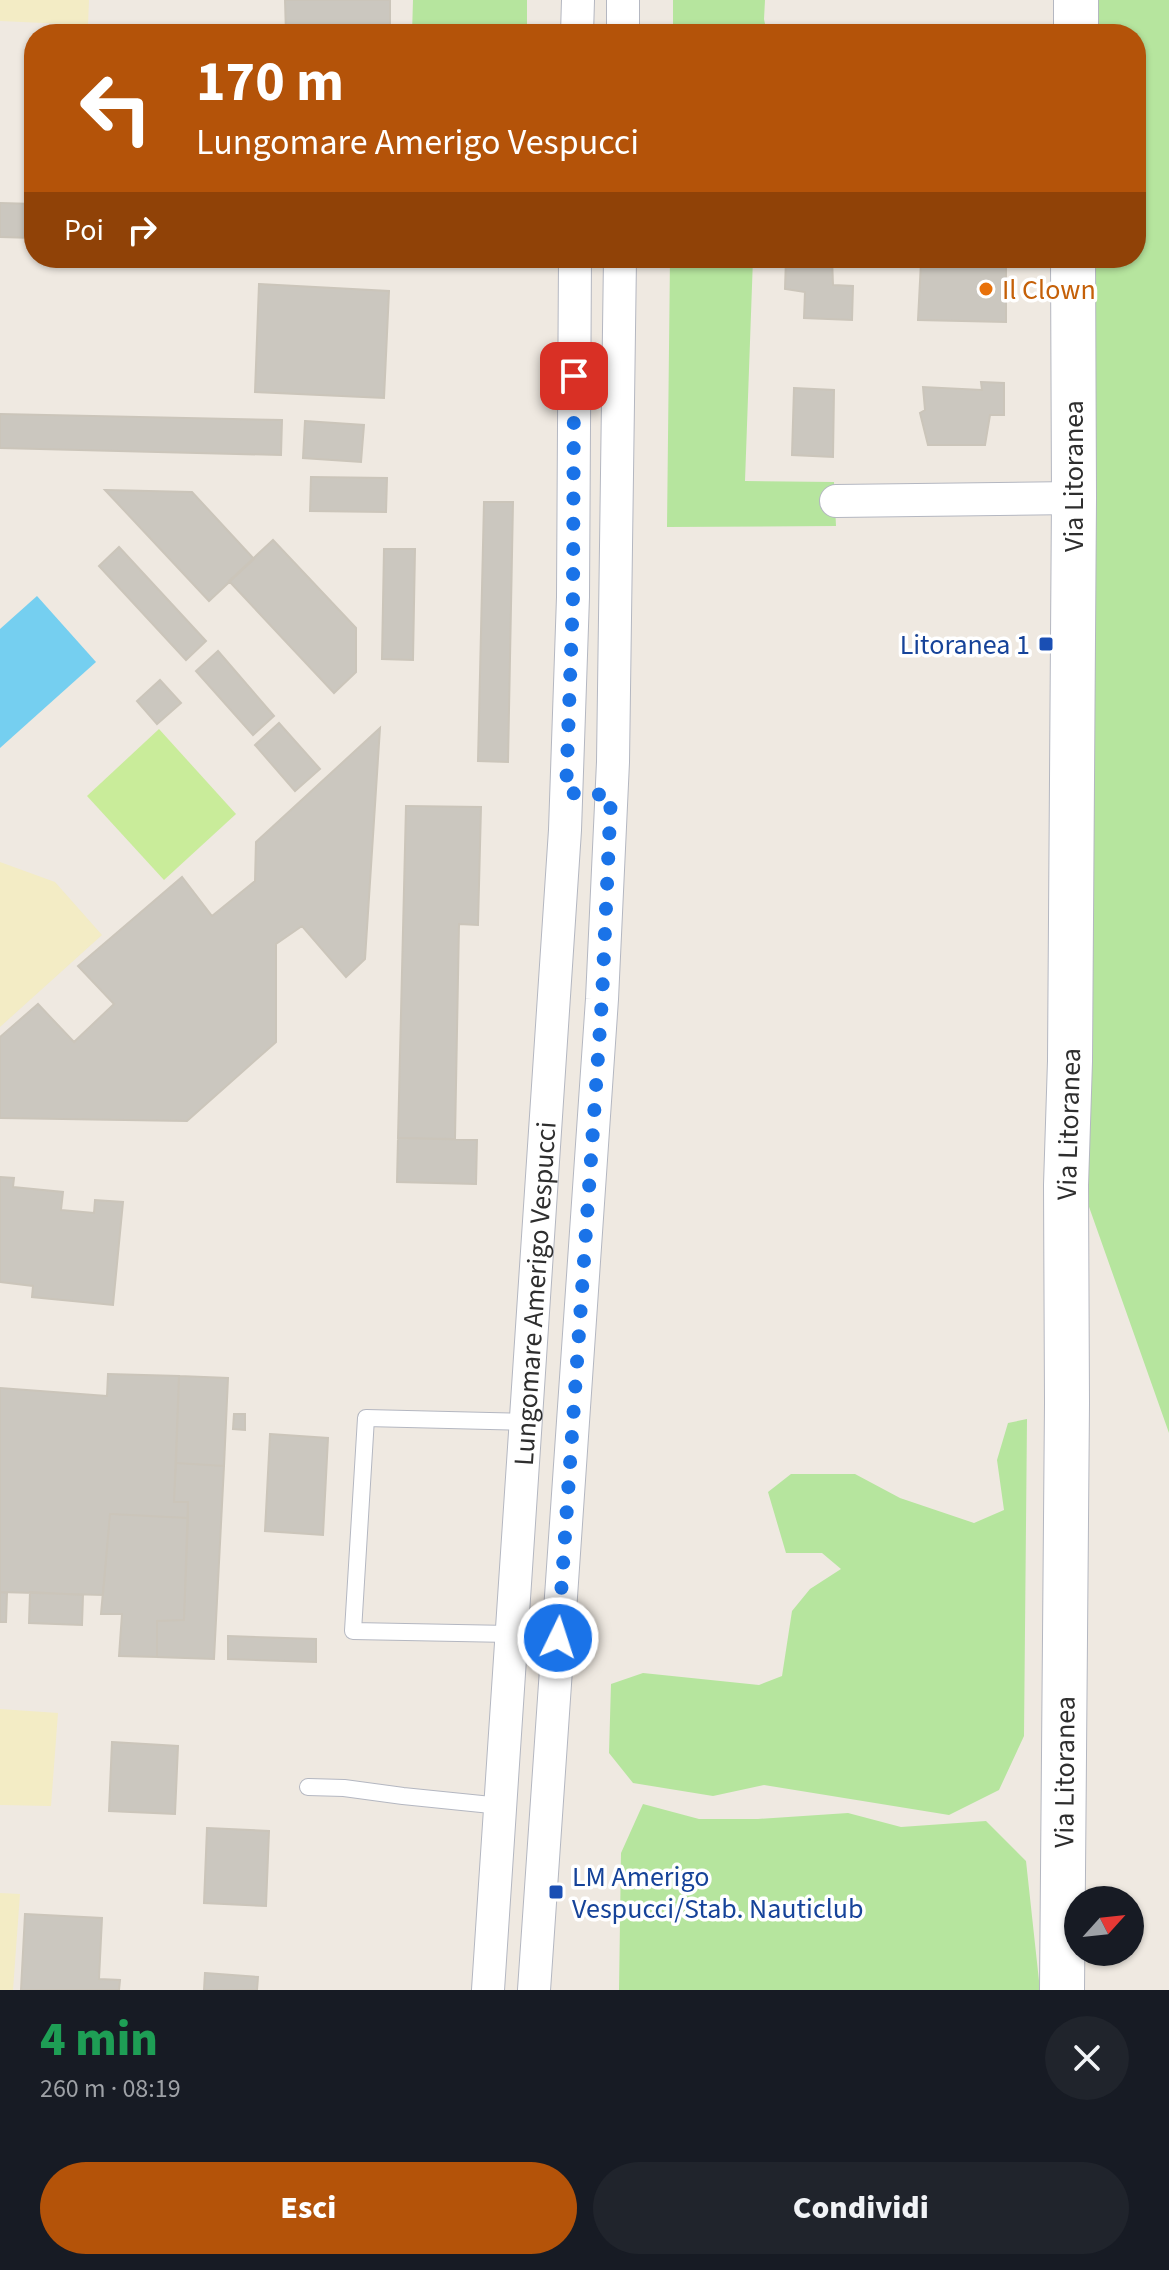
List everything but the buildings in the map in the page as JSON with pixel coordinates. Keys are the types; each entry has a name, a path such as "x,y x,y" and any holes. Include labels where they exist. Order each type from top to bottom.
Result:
{"main road":[{"path":"1076,0 1076,24"},
{"name":"Via Litoranea","path":"1062,1990 1066,1185 1070,1061 1074,498 1073,268"}],"street":[{"path":"577,24 578,0"},
{"path":"623,0 623,24"},
{"name":"Lungomare Amerigo Vespucci","path":"488,1990 566,793 573,597 575,268"},
{"name":"Lungomare Amerigo Vespucci","path":"534,1990 602,999 611,795 620,268"},
{"path":"836,501 1074,498"},
{"path":"566,793 611,795"},
{"path":"502,1800 547,1796"}],"lane":[{"path":"512,1634 353,1631 366,1418 527,1422"},
{"path":"308,1787 403,1796 502,1800"}],"green space":[{"path":"413,0 527,0 527,24 412,24"},
{"path":"673,0 765,0 765,24 673,24"},
{"path":"1096,0 1169,0 1169,1433 1082,1187 1095,484 1095,268 1146,268 1146,24 1096,24"},
{"path":"670,268 753,268 745,481 834,482 836,526 667,527"},
{"path":"159,729 236,814 164,880 87,796"},
{"path":"1027,1419 1024,1736 999,1790 949,1815 764,1785 713,1796 633,1783 609,1753 611,1684 643,1673 759,1685 782,1676 792,1611 810,1589 841,1569 822,1553 786,1553 768,1492 791,1474 855,1474 900,1498 974,1523 1004,1510 997,1460 1008,1423"},
{"path":"643,1804 699,1819 848,1813 901,1827 986,1821 1026,1861 1040,1990 619,1990 621,1853"}],"sand":[{"path":"0,0 89,0 88,24 0,21"},
{"path":"0,862 55,882 102,935 0,1027"},
{"path":"0,1709 58,1713 51,1806 0,1805"},
{"path":"0,1893 20,1894 13,1990 0,1990"}],"water":[{"path":"37,596 96,662 0,748 0,629"}],"place":[{"name":"Il Clown","path":"986,289"},
{"name":"Litoranea 1","path":"1046,644"},
{"name":"LM Amerigo Vespucci/Stab. Nauticlub","path":"556,1892"}],"route":[{"path":"558,1638 602,999 611,795 566,793 573,597 574,376"}]}
